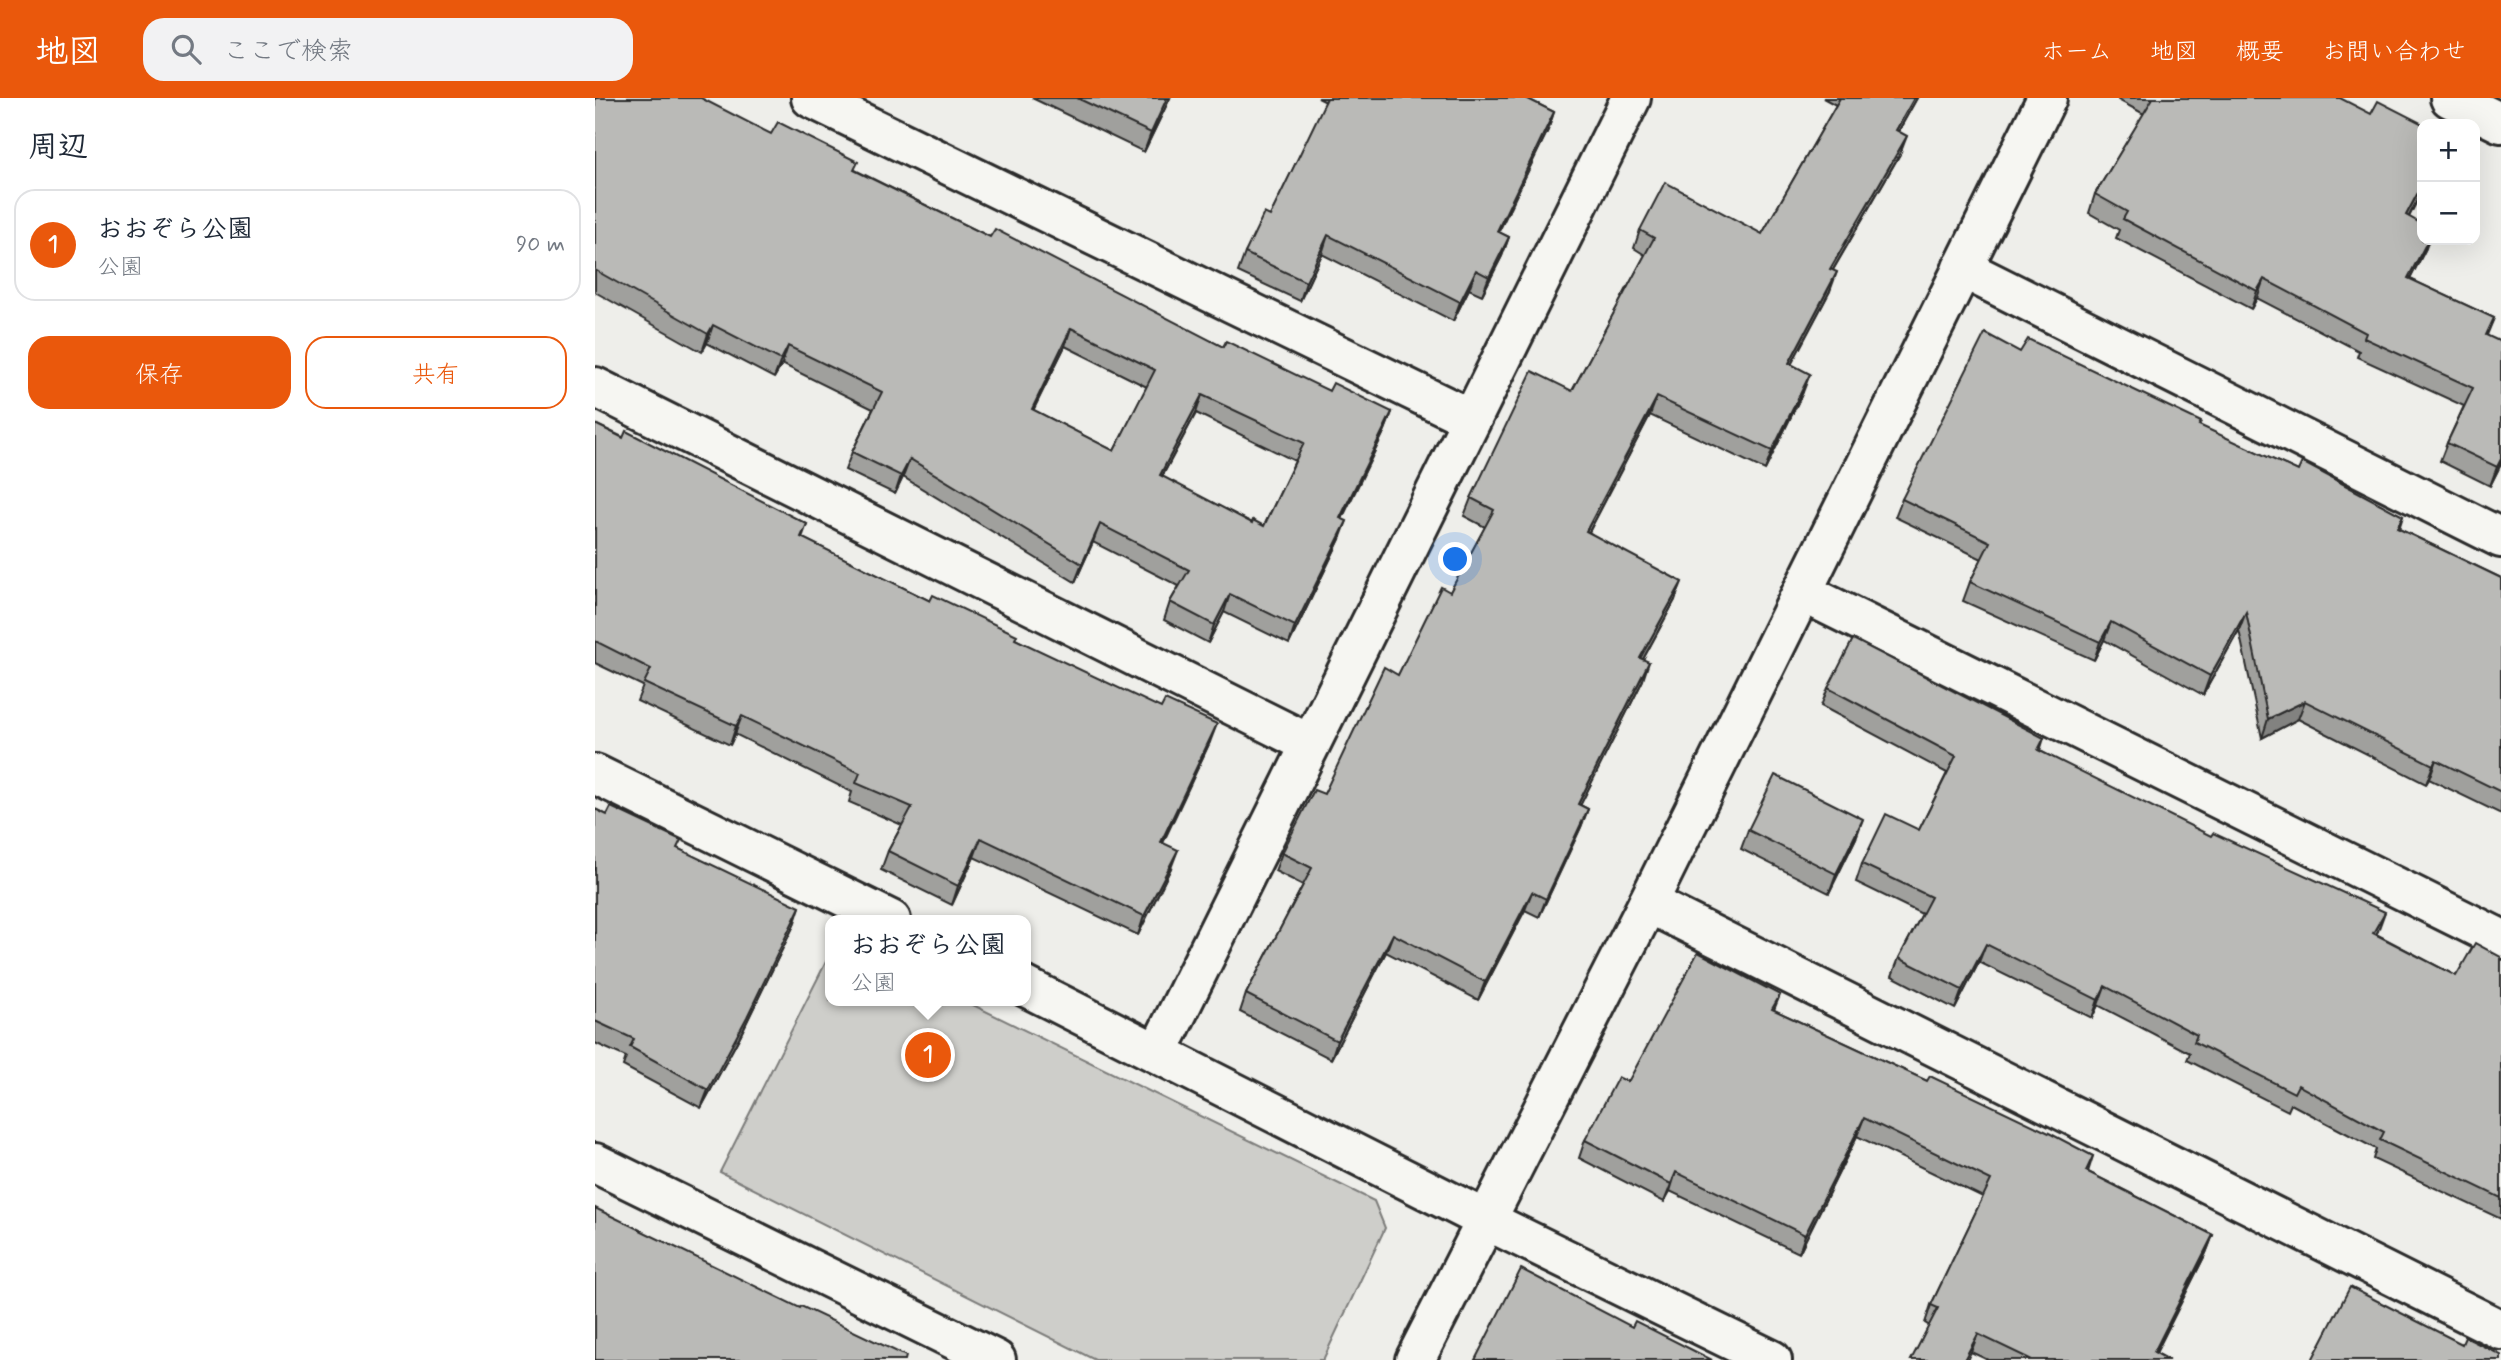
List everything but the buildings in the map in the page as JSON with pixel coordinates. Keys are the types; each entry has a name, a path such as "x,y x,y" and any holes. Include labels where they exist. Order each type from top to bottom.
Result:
{"street":[{"path":"811,98 1471,419"},
{"path":"1415,1360 1648,903 2047,98"},
{"path":"2450,98 2501,123"},
{"path":"1158,1052 1628,99"},
{"path":"1962,268 2501,538"},
{"path":"595,387 1310,744"},
{"path":"1802,593 2501,940"},
{"path":"595,774 881,915"},
{"path":"1648,903 2501,1330"},
{"path":"1031,989 1486,1220 1772,1360"},
{"path":"595,1163 996,1360"}],"shaded area":[{"path":"825,964 825,1006 975,1006 1374,1201 1385,1228 1323,1360 1095,1360 720,1172"}],"place":[{"name":"おおぞら公園","path":"928,1055"}]}
